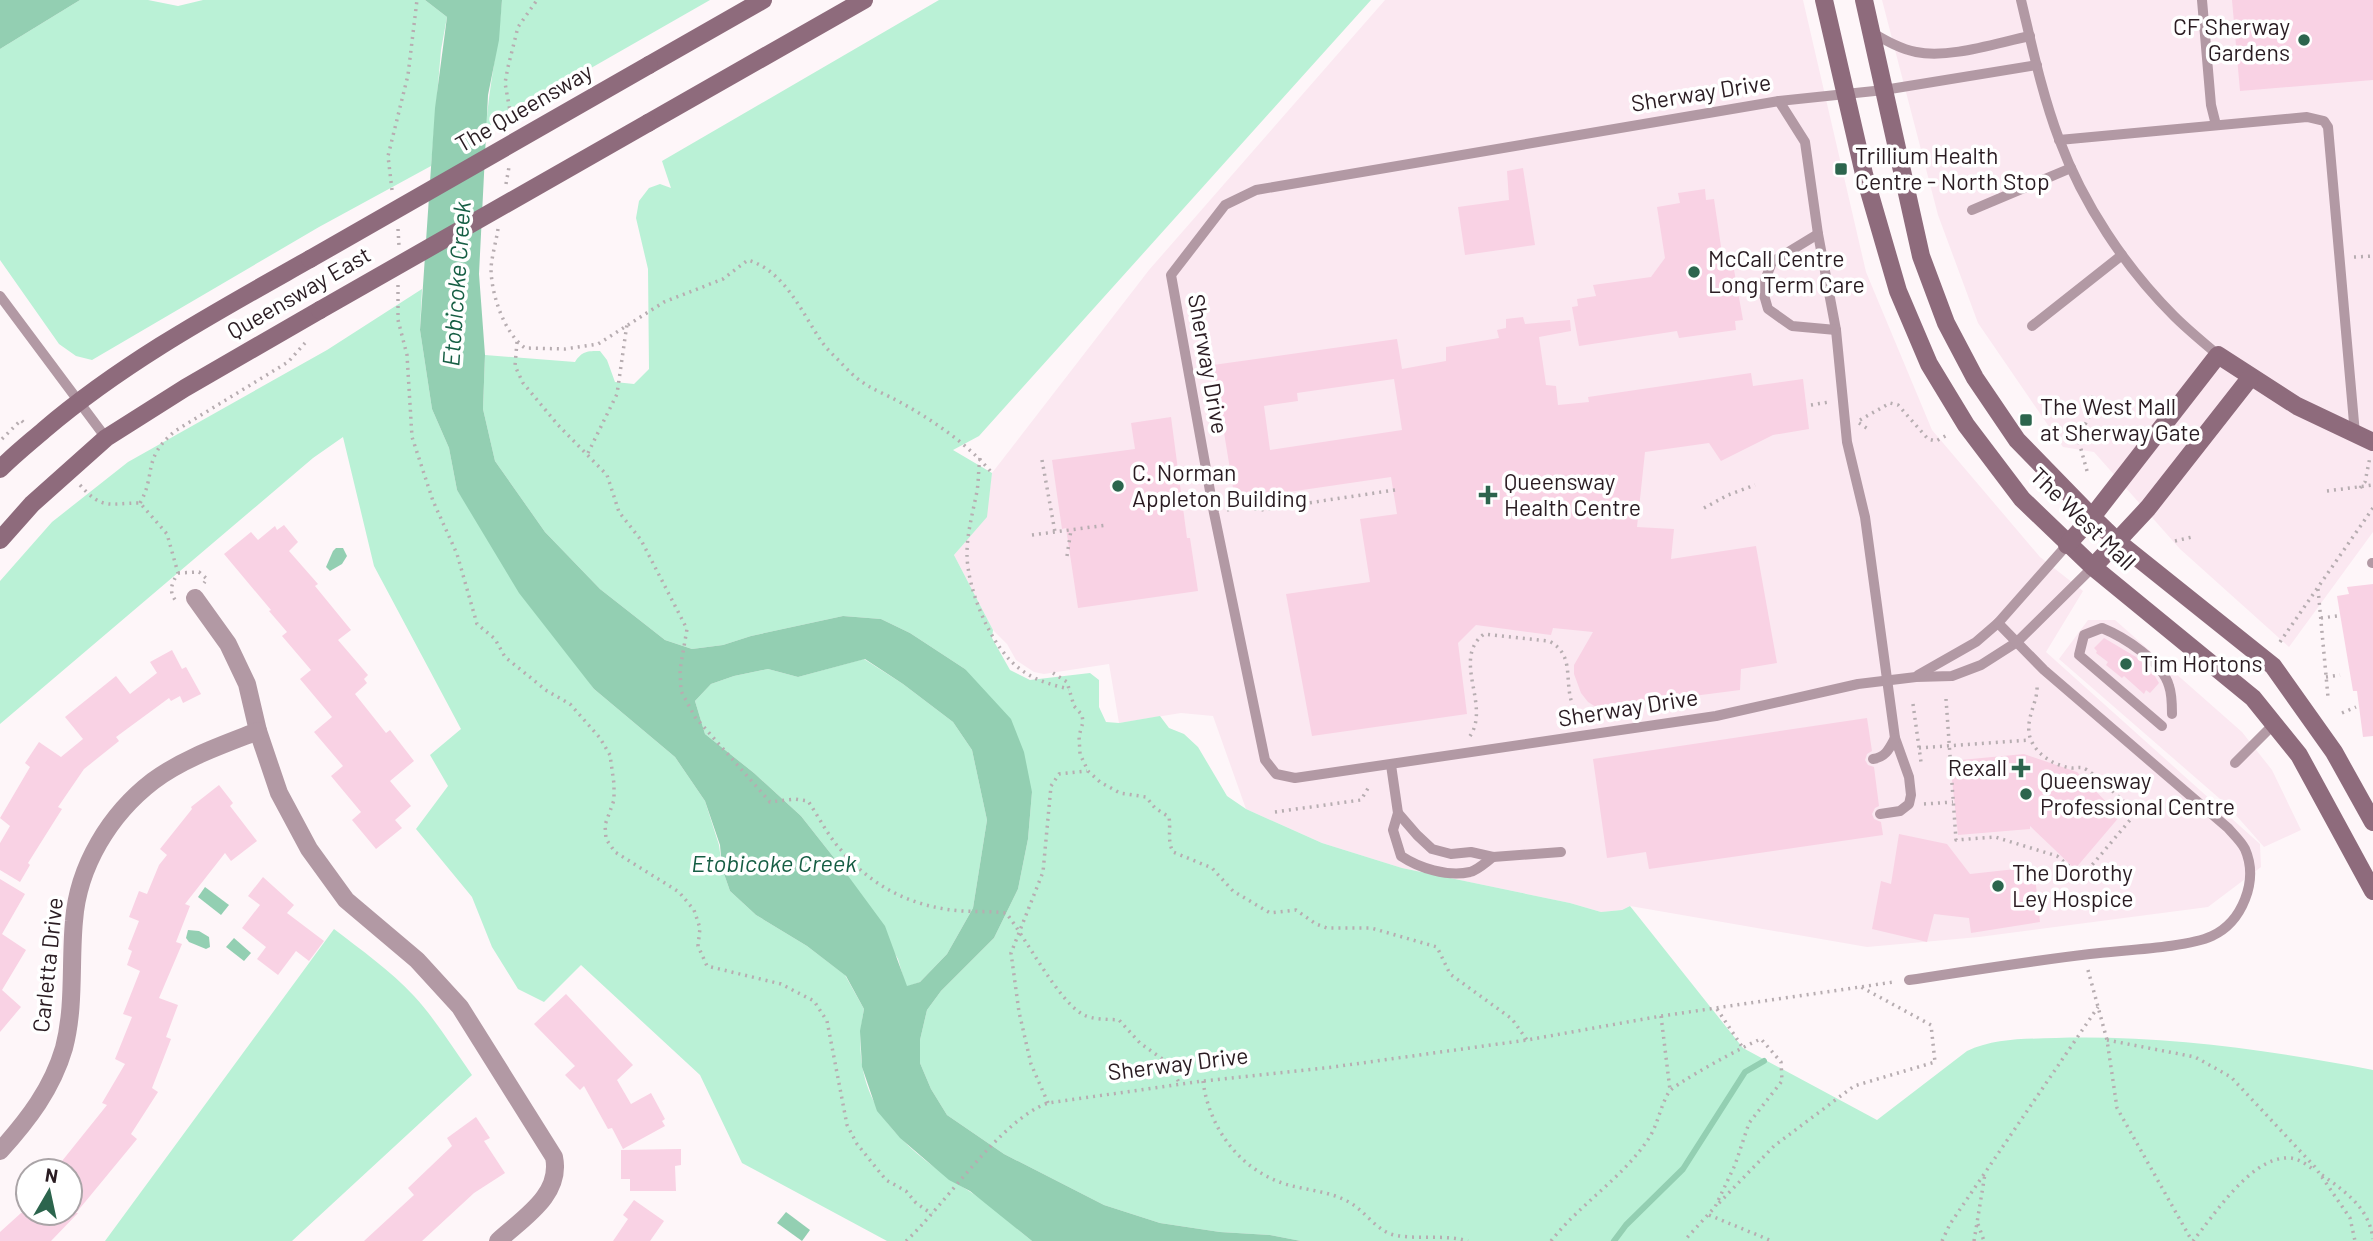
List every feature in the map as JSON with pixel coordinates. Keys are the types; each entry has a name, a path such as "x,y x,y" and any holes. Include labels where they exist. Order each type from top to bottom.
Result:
{"main road":[{"name":"The Queensway","path":"310,259 763,0"},
{"name":"Queensway East","path":"0,540 32,504 106,438 184,388 864,0"},
{"name":"The West Mall","path":"1824,0 1864,174 1898,291 1928,364 1966,425 2022,499 2092,567 2253,698 2298,755 2373,891"},
{"name":"The West Mall","path":"1864,0 1921,256 1946,323 1975,377 2017,440 2092,517 2118,542 2273,666 2334,752 2373,822"},
{"name":"Queensway East","path":"0,469 27,427 79,401 170,339 310,259"},
{"path":"2067,545 2092,517 2218,355 2297,406 2373,442"},
{"path":"2092,567 2148,508 2250,378"}],"street":[{"path":"195,598 228,644 247,684 258,731 279,793 296,827 325,873 346,900 417,960 460,1007 548,1143 556,1167 552,1188 498,1241"},
{"name":"Carletta Drive","path":"0,1151 43,1097 64,1049 70,1015 75,908 87,868 99,843 122,810 153,781 188,760 258,731"}],"lane":[{"path":"2021,0 2059,140 2093,210 2122,255 2174,317 2218,355"},
{"path":"2202,0 2211,106 2216,125"},
{"path":"1870,30 1889,43 1916,52 1940,55 2030,36"},
{"name":"Sherway Drive","path":"2037,65 1884,90 1779,101 1256,190 1225,205 1171,275 1214,513 1265,760 1276,774 1295,778 1391,765 1716,716 1820,691 1916,677 1952,676 1981,665 2017,642 2092,567"},
{"path":"1779,101 1805,142 1818,234 1836,330 1847,442 1863,509 1895,738 1909,777 1909,804 1900,811 1880,814"},
{"path":"2059,140 2307,117 2324,121 2328,127 2355,434"},
{"path":"1972,210 2071,168"},
{"path":"1818,234 1772,262 1762,288 1768,309 1792,326 1836,330"},
{"path":"2032,326 2122,255"},
{"path":"0,296 106,438"},
{"name":"Sherway Drive","path":"1916,677 1976,642 1998,623 2067,545"},
{"path":"1909,980 2208,938 2224,929 2236,917 2248,888 2248,860 2239,840 2228,828 2044,670 1998,623"},
{"path":"2162,726 2079,655 2084,635 2102,628 2121,636 2155,664 2170,686 2172,714"},
{"path":"2235,763 2274,724"},
{"path":"1873,759 1888,752 1895,738"},
{"path":"1391,765 1398,813 1393,830 1401,856 1411,863 1455,873 1472,872 1493,857"},
{"path":"1398,813 1432,849 1451,854 1471,852 1493,857 1561,852"}],"path":[{"path":"392,194 388,156 408,75 417,0"},
{"path":"514,134 505,83 519,27 537,0"},
{"path":"505,188 510,161"},
{"path":"397,220 399,258"},
{"path":"498,228 491,268 497,302 517,342 525,348 578,348 598,344 664,302 723,279 748,260 762,265 779,278 824,345 865,386 898,401 937,425 979,458 992,473"},
{"path":"398,283 398,320 407,355 412,437 433,501 457,554 477,624 495,639 505,657 547,691 570,704 600,738 610,755 614,784 614,800 605,825 606,839 615,852 679,892 694,910 700,928 698,946 707,966 781,984 814,1001 827,1021 848,1125 857,1144 886,1181 906,1191 916,1203 932,1214"},
{"path":"588,453 617,394 627,324"},
{"path":"140,503 146,490 152,458 160,444 175,431 288,362 305,342"},
{"path":"517,342 515,366 523,383 558,425 607,475 619,512 641,540 687,629 680,670 681,691 695,717 770,802 795,799 808,801 840,850 867,877 909,902 962,911 990,910 1006,913 1065,997 1082,1014 1119,1020 1140,1043 1168,1063 1180,1084"},
{"path":"2087,471 2079,442 2089,417 2093,394"},
{"path":"1868,429 1857,422 1890,403 1898,405 1928,439 1936,440 1966,425"},
{"path":"0,441 27,427"},
{"path":"2360,488 2365,482 2373,442"},
{"path":"979,458 967,556 970,582 983,618 1016,667 1050,685 1069,689"},
{"path":"1042,460 1055,532"},
{"path":"68,472 94,499 104,505 140,503"},
{"path":"1704,508 1755,485"},
{"path":"2327,491 2373,485"},
{"path":"1214,513 1242,507 1261,510 1395,490"},
{"path":"140,503 167,534 172,545 178,573 171,584 172,596 178,604 195,598"},
{"path":"2280,642 2373,508"},
{"path":"1032,535 1107,525"},
{"path":"1067,556 1071,530"},
{"path":"2175,541 2192,537"},
{"path":"2318,587 2328,697"},
{"path":"2321,618 2337,616"},
{"path":"1470,736 1476,716 1469,657 1477,639 1484,634 1549,641 1559,646 1565,653 1574,712 1581,719"},
{"path":"1053,673 1067,682 1074,706 1082,715 1080,754 1088,771 1100,782 1120,793 1146,797 1169,817 1171,830 1168,842 1173,852 1212,868 1233,891 1263,909 1277,913 1296,910 1327,928 1371,928 1437,947 1450,974 1512,1019 1527,1040"},
{"path":"2326,677 2340,675"},
{"path":"1946,699 1956,840 1995,837 2057,856 2082,877 2136,813 2084,768 2071,768 2048,760 2031,740 2029,716 2038,688 2036,683"},
{"path":"1913,704 1921,762"},
{"path":"2343,713 2356,707"},
{"path":"1919,748 2031,740"},
{"path":"1048,1103 1031,1064 1018,1012 1011,953 1043,872 1051,786 1059,774 1088,771"},
{"path":"1275,812 1362,800 1370,785"},
{"path":"1926,799 1924,804 1953,802"},
{"path":"2084,954 2107,1040 2114,1096 2122,1119 2192,1241 2235,1189 2260,1165 2290,1158 2301,1161 2345,1192 2369,1221 2373,1239"},
{"name":"Sherway Drive","path":"905,1241 1000,1138 1029,1112 1048,1103 1527,1040 1661,1016 1909,980"},
{"path":"1684,1241 1774,1146 1854,1086 1936,1062 1931,1025 1861,987"},
{"path":"1942,1241 1943,1234 2098,1007"},
{"path":"1717,1008 1743,1048"},
{"path":"1551,1241 1647,1141 1660,1118 1670,1091 1661,1016"},
{"path":"1670,1091 1692,1076 1762,1039 1781,1062 1782,1081 1749,1123 1735,1165 1715,1207"},
{"path":"2107,1040 2194,1057 2231,1077 2319,1174 2350,1218 2355,1241"},
{"path":"1203,1082 1208,1107 1220,1133 1236,1153 1261,1174 1283,1183 1345,1199 1359,1207 1391,1234 1468,1241"},
{"path":"1974,1241 1986,1170"},
{"path":"1708,1214 1772,1241"},
{"path":"1977,1222 1984,1241"}],"shaded area":[{"path":"80,0 148,0 178,6 203,0 425,0 447,17 441,50 431,166 319,227 92,360 76,356 59,344 0,260 0,49"},
{"path":"502,0 710,0 486,128"},
{"path":"939,0 1371,0 979,436 953,450 992,473 987,517 954,555 993,630 992,638 1010,670 1030,680 1090,673 1099,680 1099,707 1106,722 1119,723 1160,716 1169,728 1184,734 1198,747 1227,796 1246,809 1322,843 1402,868 1601,912 1622,910 1630,906 1743,1048 1877,1120 1967,1051 2010,1040 2096,1038 2215,1045 2373,1070 2373,1241 1301,1241 1160,1223 1104,1205 1004,1154 947,1115 931,1089 920,1063 920,1040 927,1010 941,991 994,938 1018,889 1028,839 1032,792 965,669 910,633 881,619 843,616 751,636 723,645 692,649 665,640 600,589 545,532 495,461 483,409 485,355 575,362 585,352 600,351 607,360 615,382 634,384 649,369 648,269 636,218 639,201 649,188 660,184 671,188 662,161"},
{"name":"Queensway Health Centre","path":"1385,0 1803,0 1866,272 1932,430 2040,557 2083,591 2046,652 2260,844 2261,867 2208,907 1979,937 1867,947 1630,906 1622,910 1601,912 1402,868 1322,843 1246,809 1213,716 1181,713 1119,723 1109,664 1044,674 1034,672 1016,660 1007,644 993,630 954,555 986,517 992,473 1149,270"},
{"name":"CF Sherway Gardens","path":"1882,0 2373,0 2373,532 2289,647 2180,549 2094,452 2063,447 1978,323 1938,215"},
{"path":"422,289 420,330 432,409 449,448 457,490 594,689 675,757 705,801 730,891 756,915 807,946 845,975 864,1009 860,1041 863,1070 871,1095 884,1117 900,1137 921,1156 985,1202 1032,1241 887,1241 742,1163 700,1075 581,965 544,1002 518,989 492,947 472,897 416,829 448,786 430,755 461,729 374,566 343,437 313,458 0,724 0,581 52,522 128,462 327,350"},
{"path":"2088,620 2115,620 2242,732 2272,770 2301,830 2264,847 2227,805 2059,659"},
{"path":"864,659 903,684 953,722 972,750 987,820 973,908 947,954 920,982 906,987 898,959 846,873 801,816 754,773 705,734 695,701 711,684 734,676 768,669 798,677"},
{"path":"334,929 414,996 472,1075 292,1241 105,1241"}],"water":[{"path":"0,0 80,0 0,49"},
{"name":"Etobicoke Creek","path":"425,0 502,0 499,40 488,95 479,274 485,355 483,409 495,461 545,532 600,589 665,640 692,649 723,645 751,636 843,616 881,619 910,633 965,669 1011,719 1024,752 1032,792 1028,839 1018,889 994,938 941,991 927,1010 920,1040 920,1063 931,1089 947,1115 1004,1154 1104,1205 1160,1223 1301,1241 1032,1241 970,1191 949,1180 900,1138 877,1111 862,1067 860,1031 864,1009 846,976 807,946 756,915 730,891 722,868 720,845 705,801 675,757 594,689 519,593 457,490 449,448 432,409 420,330 435,108 447,17","holes":["865,659 953,722 972,750 987,820 973,908 947,954 920,982 907,986 885,926 846,873 801,816 754,773 705,734 695,701 711,684 734,676 768,669 798,677"]},
{"path":"336,548 343,548 347,556 342,564 330,571 326,567"},
{"path":"205,887 229,905 221,915 198,897"},
{"path":"188,930 199,931 209,937 210,947 206,949 189,942 186,938"},
{"path":"234,938 251,953 244,961 226,947"},
{"path":"786,1212 810,1230 802,1241 777,1223"}],"building":[{"name":"CF Sherway Gardens","path":"2232,0 2373,0 2373,80 2240,91"},
{"path":"1523,168 1535,245 1465,255 1458,207 1509,200 1507,171"},
{"name":"McCall Centre Long Term Care","path":"1705,189 1706,200 1714,199 1724,267 1733,264 1743,320 1735,321 1736,330 1679,338 1677,331 1579,346 1572,307 1578,306 1577,299 1596,296 1593,285 1651,277 1665,258 1657,207 1680,203 1678,193"},
{"path":"1523,317 1525,324 1570,320 1571,331 1539,337 1546,385 1556,386 1558,405 1589,402 1588,397 1751,373 1753,386 1803,379 1809,429 1773,435 1721,461 1709,443 1645,452 1637,527 1674,529 1671,559 1756,546 1777,663 1741,669 1740,690 1631,704 1612,711 1588,702 1581,693 1574,674 1574,665 1593,632 1553,628 1551,635 1476,625 1458,643 1467,714 1312,736 1286,594 1370,582 1360,519 1397,514 1391,477 1235,500 1213,365 1397,339 1402,369 1446,361 1446,347 1499,338 1497,330 1506,328 1506,319","holes":["1394,379 1402,430 1270,450 1264,406 1298,401 1297,393"]},
{"path":"1171,417 1187,538 1190,538 1198,591 1078,608 1052,460 1135,449 1131,423"},
{"path":"284,525 298,542 289,551 318,584 315,586 351,630 338,640 368,675 364,679 367,683 355,694 386,733 390,730 414,761 390,781 411,806 395,820 402,828 376,849 352,820 361,812 331,776 343,766 314,732 332,717 300,679 311,670 282,636 287,632 269,611 271,610 224,554 251,532 258,540 275,526 277,530"},
{"path":"2373,584 2373,736 2363,737 2357,691 2353,691 2337,596 2349,594 2347,587"},
{"name":"Tim Hortons","path":"2104,638 2136,657 2153,673 2159,683 2150,693 2146,690 2144,694 2124,676 2122,678 2106,665 2108,662 2096,653 2094,648"},
{"path":"172,650 182,669 186,667 201,694 183,703 180,696 171,701 169,698 116,737 119,741 84,769 58,807 62,809 28,863 30,865 20,882 0,870 0,843 10,826 0,818 30,767 25,763 39,742 61,757 83,739 65,717 116,676 130,694 157,673 150,662"},
{"path":"1867,718 1872,751 1867,754 1865,760 1868,765 1874,767 1879,806 1872,814 1874,819 1881,822 1883,835 1649,869 1646,852 1607,858 1593,759"},
{"name":"Queensway Professional Centre","path":"2024,754 2077,772 2120,816 2075,869 2030,826 2030,829 1958,835 1950,761"},
{"path":"219,785 233,803 230,806 257,841 231,861 225,853 185,904 190,906 176,942 182,944 159,998 178,1005 166,1037 171,1039 152,1088 158,1092 131,1134 137,1139 84,1203 84,1157 65,1157 107,1105 102,1103 125,1064 115,1059 132,1017 123,1014 140,971 127,965 132,951 128,949 139,921 129,917 139,891 147,894 159,865 167,855 160,849 191,807"},
{"name":"The Dorothy Ley Hospice","path":"1899,834 1947,844 1970,874 2034,867 2040,922 1971,933 1969,918 1934,914 1927,942 1872,929 1881,881 1891,884"},
{"path":"263,877 294,905 287,913 324,941 309,961 296,951 278,975 257,959 266,947 242,928 260,905 248,896"},
{"path":"0,879 25,894 2,934 26,950 2,990 21,1007 0,1032"},
{"path":"566,994 633,1065 617,1080 631,1104 651,1093 665,1119 662,1121 665,1126 623,1149 612,1128 608,1129 584,1086 580,1090 565,1075 575,1066 534,1024"},
{"path":"476,1117 490,1138 484,1141 505,1173 474,1193 422,1241 364,1241 414,1195 408,1188 452,1146 447,1138"},
{"path":"681,1149 681,1165 675,1166 676,1191 630,1191 630,1179 621,1179 621,1150"},
{"path":"634,1200 664,1221 650,1241 613,1241 628,1219 623,1215"},
{"path":"14,1219 14,1227 64,1227 51,1241 0,1241 0,1232"}],"waterway":[{"path":"1614,1241 1626,1225 1683,1169 1745,1072 1764,1061"}],"place":[{"name":"CF Sherway Gardens","path":"2304,40"},
{"name":"Trillium Health Centre - North Stop","path":"1841,169"},
{"name":"McCall Centre Long Term Care","path":"1694,272"},
{"name":"The West Mall at Sherway Gate","path":"2026,420"},
{"name":"C. Norman Appleton Building","path":"1118,486"},
{"name":"Queensway Health Centre","path":"1488,495"},
{"name":"Tim Hortons","path":"2126,664"},
{"name":"Rexall","path":"2021,768"},
{"name":"Queensway Professional Centre","path":"2026,794"},
{"name":"The Dorothy Ley Hospice","path":"1998,886"}]}
